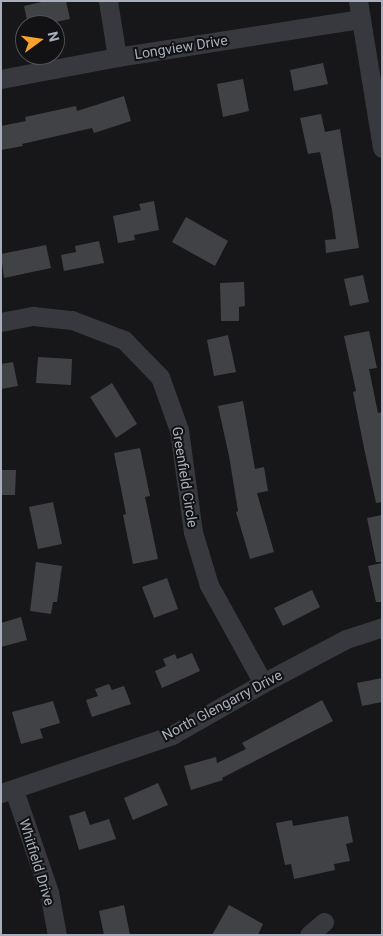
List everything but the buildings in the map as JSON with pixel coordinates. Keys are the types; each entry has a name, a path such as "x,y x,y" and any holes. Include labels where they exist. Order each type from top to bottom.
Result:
{"street":[{"path":"108,1 117,57"},
{"path":"360,10 382,148"},
{"name":"Longview Drive","path":"1,80 360,10"},
{"name":"Greenfield Circle","path":"1,322 34,316 72,320 124,340 160,377 179,430 193,532 209,585 263,683"},
{"name":"North Glengarry Drive","path":"8,792 172,734 346,639 382,627"},
{"name":"Whitfield Drive","path":"8,792 49,892 57,935"},
{"path":"309,935 324,922"}]}
